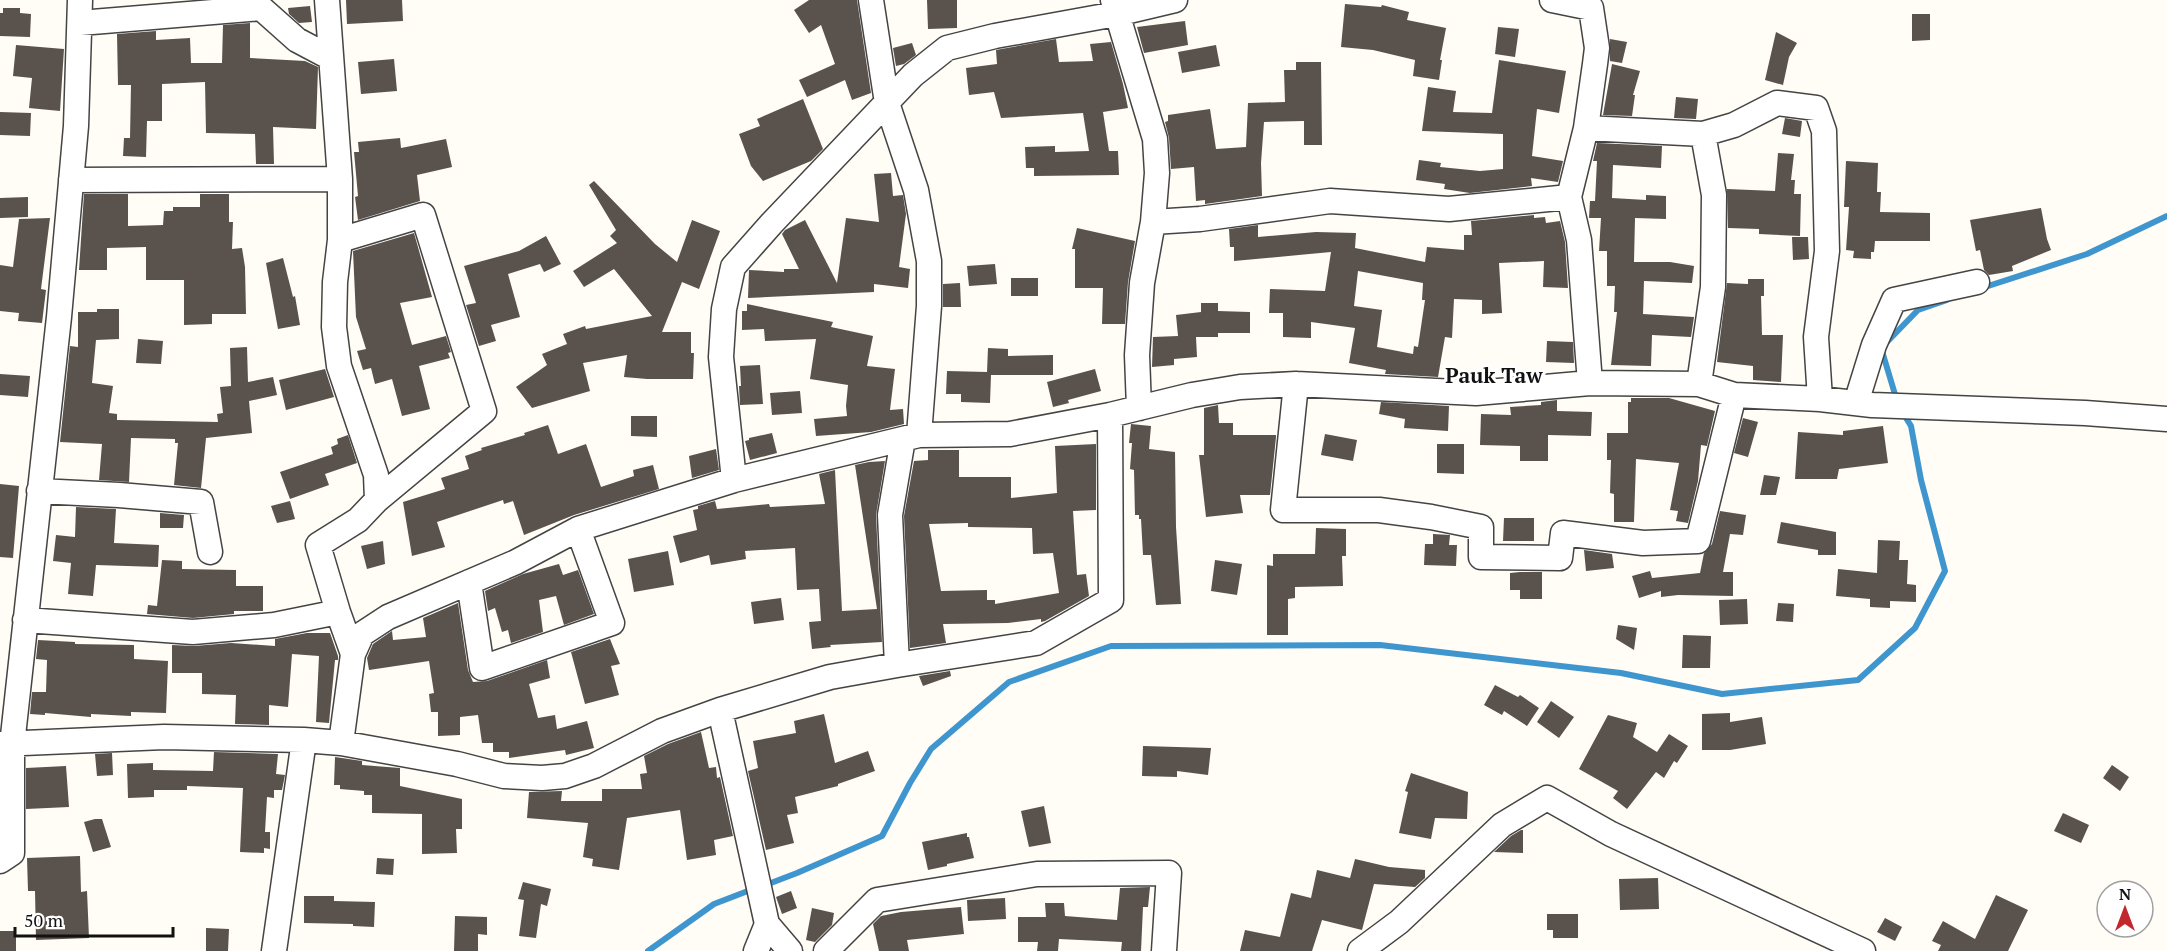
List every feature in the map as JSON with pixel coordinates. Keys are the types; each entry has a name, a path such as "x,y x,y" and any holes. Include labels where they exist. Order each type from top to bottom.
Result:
{"street":[{"path":"327,0 340,179 340,240 335,282 334,327 339,366 376,475 377,500"},
{"path":"871,0 887,103 916,190 929,261 929,306 911,437 890,515 897,665"},
{"path":"734,480 721,357 723,309 733,267 772,223 913,75 947,48 1114,7 1175,0"},
{"path":"1552,0 1591,8 1597,48 1586,128 1569,197 1579,240 1590,383"},
{"path":"1594,35 1602,0"},
{"path":"1114,7 1155,140 1157,173 1153,222 1142,283 1137,355 1139,408"},
{"path":"0,861 12,853 7,743 26,620 59,317 76,126 80,11 261,8 297,40 331,58"},
{"path":"1586,128 1703,134 1734,125 1777,103 1816,108 1824,131 1827,251 1816,337 1820,399"},
{"path":"1699,384 1713,287 1714,195 1703,134"},
{"path":"71,180 340,179"},
{"path":"1153,222 1200,219 1330,201 1449,208 1569,197"},
{"path":"340,240 423,215 484,411 377,500 358,520 318,545 352,654"},
{"path":"1864,404 1874,345 1894,300 1977,282"},
{"path":"341,743 352,654 362,634 388,617 516,562 578,529 734,480 911,437 1010,434 1240,387 1296,384 1476,393 1590,383 1699,384 1734,395 2167,419"},
{"path":"1296,384 1283,510 1379,510 1481,527 1481,557 1560,558 1563,532 1643,543 1698,541 1734,395"},
{"path":"7,743 164,737 304,740 341,743 457,764 504,776 542,778 565,776 594,766 662,731 720,710 830,677 1036,644 1111,600 1110,415"},
{"path":"39,491 201,502 210,552"},
{"path":"469,582 482,668 612,623 578,529"},
{"path":"26,620 193,632 274,625 338,612"},
{"path":"720,710 767,924 790,951"},
{"path":"274,951 304,740"},
{"path":"1360,951 1399,922 1502,825 1547,798 1611,834 1863,951"},
{"path":"826,951 877,900 1037,874 1170,873 1164,951"},
{"path":"756,951 767,924"}],"building":[{"path":"346,0 402,0 403,21 347,24"},
{"path":"809,0 857,0 871,93 852,100 845,80 807,97 799,80 835,64 821,25 809,33 794,10"},
{"path":"927,0 957,0 957,28 928,29"},
{"path":"1345,4 1381,7 1382,5 1409,12 1407,20 1446,28 1439,80 1413,76 1415,60 1373,50 1341,47"},
{"path":"310,6 312,22 299,23 289,14 288,8"},
{"path":"3,8 20,8 20,13 31,14 30,37 0,36 0,13 3,13"},
{"path":"1912,14 1930,14 1930,40 1912,41"},
{"path":"1185,21 1188,45 1144,53 1137,27"},
{"path":"250,23 250,58 305,61 318,67 316,129 273,127 274,164 256,164 255,134 206,133 205,82 162,84 162,121 147,121 146,157 123,156 124,138 130,138 131,85 118,85 117,34 156,31 156,40 190,38 191,63 222,63 223,25"},
{"path":"1498,27 1519,29 1515,57 1495,54"},
{"path":"1776,32 1797,43 1789,57 1783,85 1765,80"},
{"path":"1056,39 1059,62 1093,61 1090,44 1111,42 1128,108 1103,112 1109,151 1118,151 1119,175 1034,176 1034,168 1026,168 1025,147 1055,146 1055,152 1089,151 1083,113 1001,118 994,92 969,95 966,68 997,64 996,50"},
{"path":"1610,39 1627,42 1622,63 1610,61"},
{"path":"912,43 916,55 904,64 896,66 893,48"},
{"path":"16,45 64,49 60,111 29,108 32,78 13,76"},
{"path":"1216,45 1220,66 1182,73 1178,52"},
{"path":"394,59 397,91 361,94 358,62"},
{"path":"1499,60 1566,71 1559,113 1537,109 1532,156 1563,161 1558,182 1531,178 1532,186 1470,193 1444,189 1445,184 1416,180 1419,160 1441,163 1440,167 1480,171 1503,169 1503,134 1422,131 1428,87 1456,91 1453,112 1492,113"},
{"path":"1296,62 1321,62 1322,145 1304,145 1304,121 1264,122 1261,163 1262,196 1205,204 1205,200 1196,201 1194,167 1171,169 1169,138 1165,122 1168,121 1168,115 1210,109 1216,149 1246,147 1248,103 1285,102 1284,70 1296,70"},
{"path":"1612,64 1640,71 1633,95 1635,95 1632,116 1603,115"},
{"path":"1676,97 1698,99 1696,119 1674,118"},
{"path":"803,99 823,149 811,161 763,181 751,166 739,134 760,126 757,119"},
{"path":"0,112 31,113 30,136 0,135"},
{"path":"1785,118 1802,121 1800,137 1782,134"},
{"path":"400,138 401,148 446,139 452,167 417,175 420,201 358,220 354,152 359,152 358,142"},
{"path":"1597,143 1662,146 1661,168 1613,165 1612,198 1646,200 1646,195 1666,196 1666,219 1635,218 1634,262 1670,262 1694,266 1692,283 1644,281 1643,314 1694,317 1691,337 1652,335 1651,366 1611,365 1617,312 1614,312 1615,286 1607,286 1607,251 1599,251 1601,218 1589,218 1590,201 1595,201 1597,161 1593,161"},
{"path":"1778,153 1794,154 1791,180 1795,180 1794,194 1801,194 1800,236 1759,234 1759,229 1728,228 1727,189 1775,191"},
{"path":"1846,161 1878,163 1877,192 1881,192 1880,212 1930,213 1930,241 1875,241 1871,259 1853,258 1854,251 1846,250 1849,207 1844,207"},
{"path":"891,173 893,196 903,195 906,214 899,267 910,269 908,288 874,284 874,292 748,298 749,270 784,272 784,269 799,269 782,234 785,230 805,220 837,283 846,218 879,222 874,174"},
{"path":"594,181 655,244 677,262 692,220 720,231 699,289 682,282 662,332 691,332 691,353 694,353 693,379 624,377 627,355 583,363 590,391 532,408 516,387 547,365 542,354 567,344 563,334 585,326 586,329 652,316 614,269 584,287 573,271 617,243 610,236 616,230 589,185"},
{"path":"84,194 128,194 128,226 163,225 164,211 173,211 173,207 200,207 200,194 229,194 229,222 233,222 232,249 242,248 245,267 246,314 212,314 212,324 184,325 184,280 146,280 146,247 107,248 107,270 79,270"},
{"path":"28,197 28,217 0,218 0,198"},
{"path":"2041,208 2051,250 2012,266 2013,271 1989,275 1984,270 1980,250 1976,251 1970,220"},
{"path":"1534,215 1534,218 1545,217 1546,223 1560,221 1565,242 1568,288 1543,287 1544,261 1499,263 1502,313 1482,314 1482,300 1454,299 1452,338 1445,337 1438,377 1385,374 1386,370 1349,363 1355,328 1311,322 1311,338 1283,337 1283,313 1269,313 1270,289 1325,291 1331,252 1234,261 1234,247 1230,247 1229,229 1258,225 1258,237 1316,232 1356,233 1355,248 1425,262 1427,247 1464,250 1464,235 1472,235 1471,221","holes":["1358,271 1423,283 1422,300 1425,300 1418,347 1414,346 1413,354 1377,347 1382,310 1354,306"]},
{"path":"50,218 41,289 46,290 42,323 18,321 19,313 0,311 0,265 13,267 19,219"},
{"path":"1077,228 1135,241 1128,282 1125,324 1102,324 1103,288 1075,288 1075,249 1072,249"},
{"path":"414,233 432,297 400,303 412,345 446,336 451,352 448,353 450,358 419,366 430,409 402,416 392,379 375,384 371,368 363,370 357,351 366,349 356,317 353,251"},
{"path":"546,236 561,264 544,272 540,264 508,274 520,317 491,325 496,341 479,346 466,305 476,303 464,266 519,251"},
{"path":"1792,237 1808,237 1809,259 1793,260"},
{"path":"283,258 293,297 295,296 300,325 278,329 266,263"},
{"path":"995,264 997,284 969,286 967,266"},
{"path":"1011,278 1038,278 1038,296 1011,296"},
{"path":"1748,279 1764,279 1764,296 1761,296 1762,335 1783,335 1781,382 1753,380 1753,366 1717,362 1727,283 1748,284"},
{"path":"960,283 961,307 943,307 943,284"},
{"path":"1201,303 1218,303 1218,311 1250,312 1250,333 1218,333 1218,337 1196,337 1197,357 1174,359 1174,365 1152,367 1153,337 1178,336 1176,315 1201,312"},
{"path":"747,304 833,322 831,327 873,336 867,366 895,369 890,410 903,409 904,424 871,432 816,436 814,419 847,416 848,385 810,379 816,339 765,341 764,329 742,330 742,311 747,311"},
{"path":"97,309 119,309 119,339 96,340 92,383 113,386 109,413 117,414 117,420 218,422 217,414 223,413 220,387 231,386 230,348 247,347 248,382 273,377 277,395 249,401 252,433 206,438 201,488 174,485 178,443 175,443 175,439 131,438 129,482 99,480 102,444 60,442 70,346 78,347 78,312 97,312"},
{"path":"138,339 163,341 161,364 136,363"},
{"path":"1547,341 1573,342 1574,363 1546,362"},
{"path":"988,348 1008,349 1008,356 1053,355 1053,375 991,375 990,403 961,402 961,394 946,394 947,371 987,372"},
{"path":"760,365 763,404 740,405 740,366"},
{"path":"325,369 334,397 286,410 279,380"},
{"path":"1095,369 1101,391 1068,400 1069,403 1053,407 1047,382"},
{"path":"0,374 30,376 28,397 0,395"},
{"path":"800,391 802,413 772,415 770,393"},
{"path":"1631,398 1669,398 1715,411 1707,446 1701,445 1698,481 1688,523 1676,521 1678,511 1670,510 1679,463 1636,459 1634,522 1614,522 1614,494 1610,493 1611,460 1607,460 1607,433 1628,433 1628,402 1631,402"},
{"path":"1557,400 1557,411 1592,412 1591,436 1548,435 1548,461 1520,461 1520,446 1480,445 1481,414 1511,415 1510,407 1541,405 1541,402"},
{"path":"1381,402 1449,406 1448,431 1404,428 1405,419 1379,414"},
{"path":"1218,405 1219,423 1233,423 1233,435 1276,435 1270,495 1240,495 1243,513 1206,517 1199,455 1204,455 1204,408"},
{"path":"631,416 657,416 657,437 631,436"},
{"path":"1743,418 1758,422 1748,457 1734,453"},
{"path":"1131,424 1151,426 1149,449 1175,452 1176,527 1181,604 1156,605 1151,555 1143,555 1141,519 1139,515 1135,515 1134,470 1130,469"},
{"path":"548,425 558,454 586,444 601,487 634,476 633,470 653,465 659,489 574,515 524,535 513,501 504,504 503,500 437,522 445,547 412,556 403,502 445,489 441,478 469,469 465,456 482,450 481,448 525,435 524,433"},
{"path":"1883,426 1888,463 1839,469 1837,479 1795,479 1798,432 1843,435 1843,431"},
{"path":"772,433 777,453 750,460 745,441"},
{"path":"1325,434 1357,440 1353,461 1321,455"},
{"path":"348,435 357,463 325,474 329,485 290,499 280,472 333,454 331,447 338,444 337,439"},
{"path":"1096,444 1096,510 1073,511 1077,575 1086,574 1089,596 1041,622 1041,619 1008,623 943,624 946,643 910,648 904,516 914,461 928,460 928,450 959,450 959,477 1011,477 1011,498 1057,493 1055,446","holes":["968,523 968,527 1032,528 1033,554 1053,553 1059,593 995,604 995,600 987,600 987,590 941,591 929,524"]},
{"path":"1437,444 1464,444 1464,474 1437,473"},
{"path":"716,449 719,470 692,478 689,456"},
{"path":"885,461 876,515 882,642 830,645 831,647 812,649 809,622 821,621 819,589 797,590 795,548 745,551 746,559 711,565 709,555 680,563 673,536 697,530 693,510 698,509 698,506 715,501 717,509 769,504 770,507 825,504 819,474 835,470 842,611 877,609 855,465"},
{"path":"1764,475 1780,477 1776,495 1760,495"},
{"path":"0,484 19,486 13,558 0,557"},
{"path":"290,501 295,519 277,523 271,506"},
{"path":"76,507 116,509 114,543 159,545 158,567 96,565 93,596 68,594 71,563 53,561 56,535 75,537"},
{"path":"1720,511 1746,515 1743,535 1730,534 1723,572 1733,572 1733,596 1661,597 1661,591 1639,598 1632,576 1650,571 1652,578 1700,573 1704,553 1712,544"},
{"path":"160,513 184,515 183,528 160,528"},
{"path":"1504,518 1534,518 1534,541 1503,541"},
{"path":"1781,522 1836,532 1836,555 1818,555 1818,550 1777,543"},
{"path":"1316,528 1346,529 1346,556 1342,556 1343,586 1295,587 1295,598 1288,599 1288,635 1267,635 1267,565 1273,566 1273,554 1315,554"},
{"path":"1433,534 1450,535 1449,545 1457,545 1456,566 1424,565 1425,544 1433,544"},
{"path":"1878,540 1900,541 1899,560 1908,560 1907,584 1916,585 1916,602 1890,601 1890,608 1870,607 1870,599 1836,596 1838,569 1877,573"},
{"path":"383,541 385,564 367,569 361,546"},
{"path":"1584,550 1612,554 1614,568 1586,571"},
{"path":"668,551 674,585 634,592 628,559"},
{"path":"162,560 182,561 182,569 236,570 236,586 263,586 263,611 234,611 234,614 193,618 147,614 148,605 157,606"},
{"path":"1215,560 1242,564 1237,595 1211,591"},
{"path":"559,564 563,575 578,570 594,614 564,625 556,596 539,600 543,632 511,643 508,630 502,632 495,608 488,611 485,591 523,574"},
{"path":"1542,572 1542,599 1520,599 1520,590 1510,590 1510,573"},
{"path":"781,598 784,620 754,624 751,602"},
{"path":"1747,599 1748,624 1720,625 1719,600"},
{"path":"458,603 468,670 473,682 487,681 547,660 550,678 529,684 538,718 555,715 557,729 587,721 594,748 566,755 565,750 509,758 509,752 493,752 493,743 482,743 478,715 460,717 460,735 438,736 438,712 431,712 429,694 434,693 429,661 369,670 367,658 373,644 392,631 393,640 426,637 423,618"},
{"path":"1778,603 1794,604 1793,622 1776,621"},
{"path":"1618,625 1637,628 1634,650 1616,639"},
{"path":"307,633 330,633 338,656 338,660 335,660 329,723 316,722 319,656 292,654 288,707 269,705 269,725 235,724 236,695 202,694 202,673 172,673 172,645 231,643 275,646 275,639"},
{"path":"1683,635 1711,636 1710,668 1682,668"},
{"path":"610,639 620,664 611,666 619,695 585,704 571,652"},
{"path":"38,640 75,642 75,644 134,645 134,659 168,661 166,713 131,712 131,716 91,714 91,717 30,714 32,692 46,692 47,660 36,659"},
{"path":"950,671 951,676 923,686 919,676"},
{"path":"1495,685 1518,697 1520,695 1539,708 1527,726 1504,711 1502,715 1484,705"},
{"path":"1551,701 1574,717 1559,738 1537,722"},
{"path":"1730,713 1730,722 1762,717 1766,744 1730,750 1702,750 1702,714"},
{"path":"824,714 835,763 868,751 875,771 838,784 838,786 795,797 798,813 787,815 794,843 766,850 748,771 758,768 753,741 796,733 794,721"},
{"path":"1608,715 1637,723 1633,737 1657,752 1669,734 1688,746 1677,763 1674,761 1664,778 1656,772 1627,809 1613,798 1618,791 1579,769"},
{"path":"701,732 709,768 716,767 717,778 720,777 733,836 714,840 716,855 687,860 680,810 627,818 619,870 592,866 593,859 583,857 588,823 527,818 529,792 562,791 561,801 602,801 602,789 642,789 640,774 647,773 644,756"},
{"path":"1143,746 1211,748 1208,775 1177,771 1177,777 1142,776"},
{"path":"214,752 278,754 276,774 285,775 282,790 274,790 274,798 267,797 265,832 270,832 270,849 264,848 264,853 240,852 243,788 187,786 187,790 154,790 154,797 128,798 127,764 153,763 153,770 213,771"},
{"path":"112,753 113,775 97,776 95,754"},
{"path":"335,757 362,761 362,765 400,768 400,786 462,799 462,829 456,829 457,853 422,854 422,814 372,813 372,795 364,795 364,791 340,789 340,785 334,785"},
{"path":"2112,765 2129,777 2120,791 2103,778"},
{"path":"66,766 69,807 26,809 26,768"},
{"path":"1411,773 1468,792 1467,819 1435,818 1431,839 1399,833 1408,792 1405,791"},
{"path":"1044,806 1051,843 1029,847 1021,811"},
{"path":"2063,813 2089,825 2081,843 2054,831"},
{"path":"102,819 111,847 93,852 84,822"},
{"path":"1523,830 1523,853 1494,852 1511,836"},
{"path":"967,833 974,858 928,870 922,842"},
{"path":"80,856 81,892 87,891 89,938 36,940 35,891 28,891 27,858"},
{"path":"377,858 394,859 393,875 376,874"},
{"path":"1355,859 1389,867 1425,870 1425,878 1415,887 1374,884 1362,930 1322,920 1312,951 1240,951 1245,930 1280,937 1291,893 1311,898 1317,870 1350,878"},
{"path":"1658,878 1659,909 1620,910 1619,879"},
{"path":"523,882 551,889 547,906 541,904 536,938 519,936 524,900 518,899"},
{"path":"1150,887 1148,907 1143,907 1141,951 1121,951 1122,942 1059,939 1058,951 1037,951 1038,942 1018,942 1018,917 1046,917 1045,903 1064,903 1065,916 1117,920 1120,888"},
{"path":"791,891 797,908 782,914 776,897"},
{"path":"1996,895 2028,910 2008,951 1938,951 1941,945 1932,941 1943,921 1975,939"},
{"path":"304,896 334,896 334,901 375,902 374,927 304,923"},
{"path":"1005,898 1006,919 968,921 967,900"},
{"path":"961,907 964,934 907,940 909,951 879,951 873,924 881,916"},
{"path":"812,908 834,913 832,925 815,942 806,940"},
{"path":"1547,914 1578,914 1578,938 1553,938 1553,930 1547,930"},
{"path":"455,916 487,917 487,935 478,934 478,951 454,951"},
{"path":"1885,918 1902,927 1895,941 1877,932"},
{"path":"206,928 229,929 228,951 206,951"},
{"path":"0,931 16,931 16,951 0,951"}],"waterway":[{"path":"1982,288 2087,254 2167,216"},
{"path":"1886,343 1918,310 1947,300"},
{"path":"1882,351 1897,401"},
{"path":"763,886 882,836 931,749 1009,682 1111,646 1380,645 1621,673 1722,694 1858,680 1915,628 1945,571 1921,480 1911,426 1903,413"},
{"path":"648,951 714,904 753,889"}],"district":[{"name":"Pauk Taw","path":"1494,375"}]}
